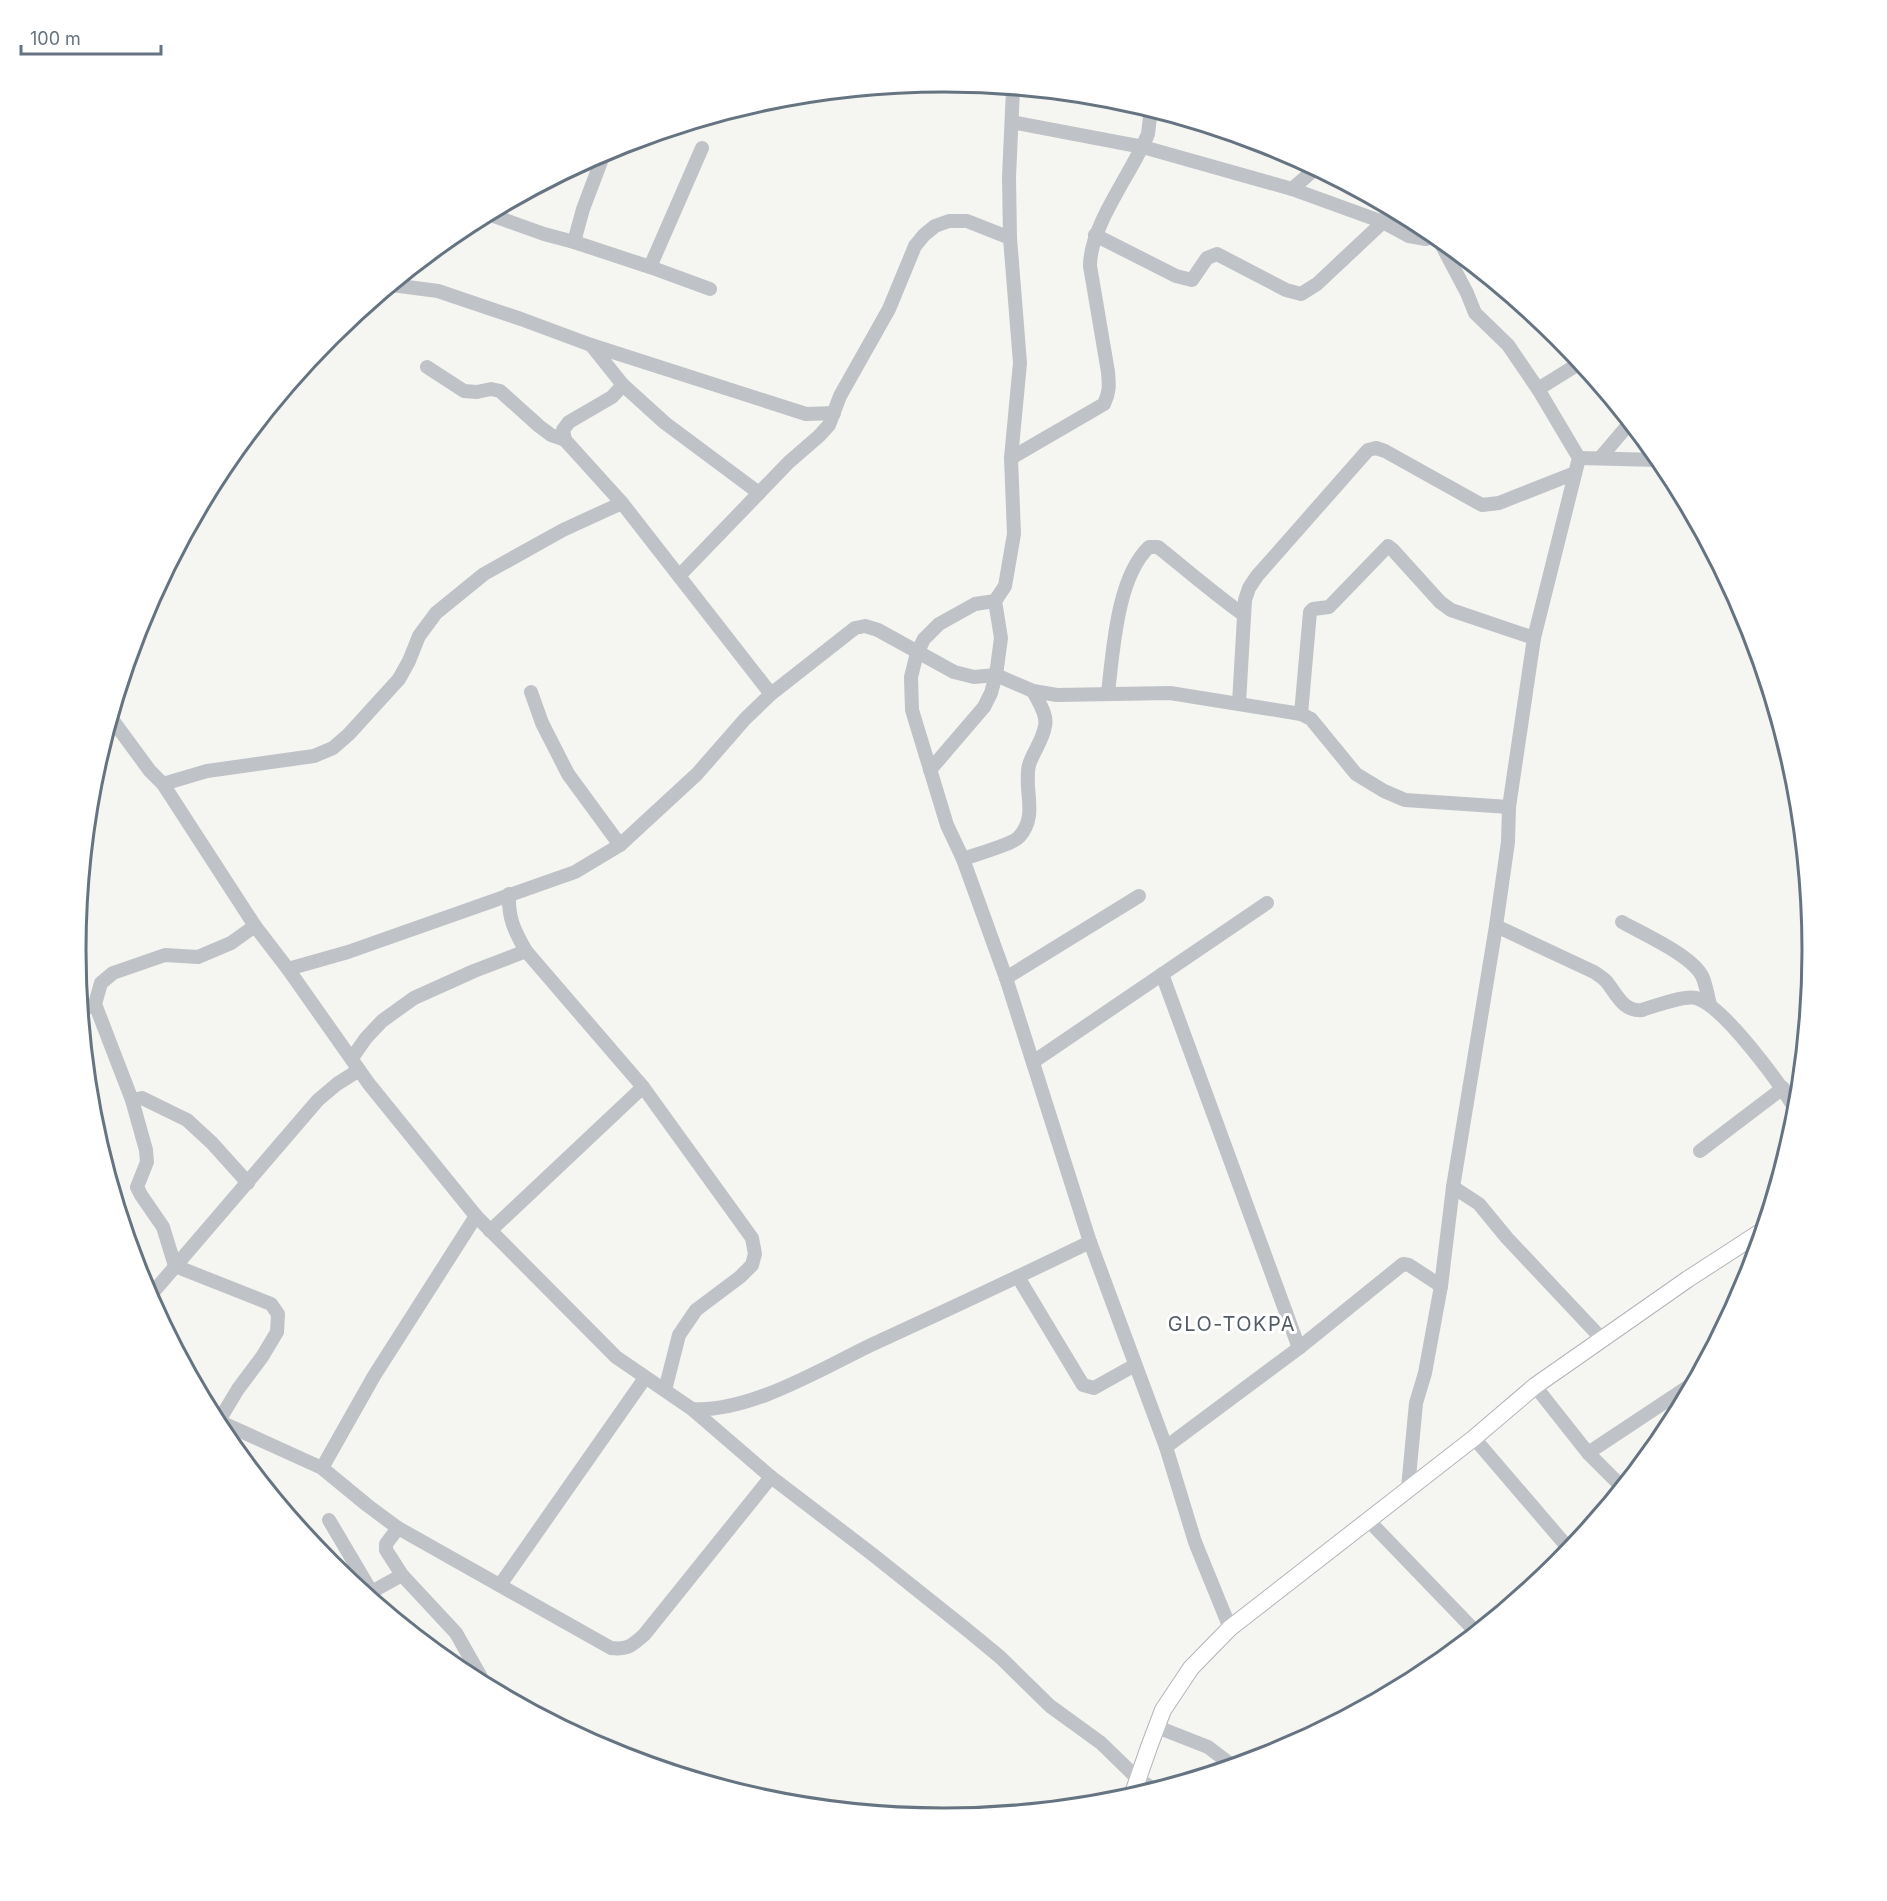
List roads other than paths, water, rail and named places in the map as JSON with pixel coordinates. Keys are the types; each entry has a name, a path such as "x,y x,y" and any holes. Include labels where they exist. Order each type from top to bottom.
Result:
{"main road":[{"path":"1136,1786 1164,1710 1184,1678 1230,1628 1474,1438 1535,1386 1688,1279 1752,1238"}],"street":[{"path":"930,770 984,707 991,693 1001,638 995,601 1005,586 1014,534 1011,458 1020,363 1010,238 1009,177 1013,95"},
{"path":"1011,458 1104,404 1108,396 1110,388 1108,372 1090,255 1095,235 1143,147 1148,134 1150,118"},
{"path":"1011,122 1143,147 1292,189 1423,239"},
{"path":"650,267 702,148"},
{"path":"574,242 583,209 600,165"},
{"path":"1292,189 1309,175"},
{"path":"501,216 544,234 650,267 710,289"},
{"path":"1095,235 1176,276 1192,280 1207,258 1217,254 1286,290 1301,294 1317,284 1387,216"},
{"path":"679,576 789,462 829,425 840,396 889,309 915,246 924,235 935,226 949,221 967,221 1010,238"},
{"path":"1408,1488 1416,1403 1425,1373 1441,1286 1453,1187 1496,926 1508,842 1509,807 1534,638 1579,458 1538,389 1508,345 1475,313 1448,257"},
{"path":"401,286 438,291 591,345 806,414 834,413"},
{"path":"591,345 623,385 665,423 759,493"},
{"path":"427,367 464,391 477,392 491,389 500,391 538,426 551,435 565,440 622,503 771,694"},
{"path":"1538,389 1572,368"},
{"path":"565,440 563,430 569,422 612,397 623,385"},
{"path":"806,414 819,436"},
{"path":"1600,458 1625,429"},
{"path":"1239,703 1245,600 1249,588 1368,450 1376,448 1385,451 1482,505 1499,503 1575,473"},
{"path":"1579,458 1647,460"},
{"path":"163,784 207,771 314,756 333,748 350,734 399,679 419,636 436,613 484,574 563,530 622,503"},
{"path":"1301,714 1310,612 1313,609 1329,607 1388,546 1450,610 1534,638"},
{"path":"1108,693 1123,594 1140,556 1149,547 1158,547 1244,615"},
{"path":"995,601 975,604 939,624 924,639 917,653 911,677 912,710 947,825 963,859 1006,978 1090,1242 1166,1447 1195,1542 1230,1628"},
{"path":"288,969 348,952 575,872 620,845 697,774 745,719 771,694 855,628 865,626 878,630 954,672 974,677 996,675 1033,691 1057,695 1170,693 1301,714 1311,719 1356,774 1384,791 1405,800 1509,807"},
{"path":"963,859 1018,839 1027,827 1030,815 1029,764 1046,725 1045,717 1033,691"},
{"path":"531,692 542,723 568,774 620,845"},
{"path":"116,725 150,771 163,784 255,926 369,1084 490,1231 616,1357 692,1409 771,1477 992,1650 1050,1706 1101,1743 1145,1784"},
{"path":"510,894 508,911 525,951 644,1087 753,1238 755,1254 752,1264 740,1277 696,1310 679,1335 665,1390"},
{"path":"1006,978 1139,896"},
{"path":"1033,1062 1267,903"},
{"path":"1623,922 1686,959 1697,968 1703,977 1710,1005"},
{"path":"175,1266 163,1227 137,1187 147,1162 146,1150 132,1100 95,1004 101,983 113,973 165,955 198,957 231,943 255,926"},
{"path":"1496,926 1594,972 1604,979 1625,1006 1637,1011 1695,998 1710,1005 1729,1022 1788,1097"},
{"path":"156,1289 318,1100 356,1064 366,1038 382,1021 414,998 525,951"},
{"path":"1162,974 1299,1348"},
{"path":"87,1008 95,1004"},
{"path":"490,1231 644,1087"},
{"path":"1700,1151 1783,1088"},
{"path":"132,1100 142,1098 187,1120 212,1143 248,1183"},
{"path":"1453,1187 1479,1204 1507,1238 1602,1340"},
{"path":"322,1468 374,1376 476,1216"},
{"path":"692,1409 722,1408 808,1377 1090,1242"},
{"path":"1166,1447 1299,1348 1402,1264 1409,1265 1441,1286"},
{"path":"175,1266 271,1304 278,1314 277,1332 222,1414"},
{"path":"1018,1277 1083,1384 1094,1388 1135,1365"},
{"path":"500,1585 645,1378"},
{"path":"1535,1386 1588,1454 1617,1482"},
{"path":"1588,1454 1671,1406"},
{"path":"231,1429 322,1468 398,1528 611,1648 622,1649 630,1647 644,1635 771,1477"},
{"path":"1474,1438 1564,1543"},
{"path":"329,1520 363,1581"},
{"path":"1369,1521 1471,1627"},
{"path":"398,1528 386,1544 386,1550 402,1575 456,1633 477,1671"},
{"path":"373,1591 402,1575"},
{"path":"1157,1727 1208,1747 1226,1760"}],"district":[{"name":"GLO-TOKPA","path":"1232,1324"}]}
